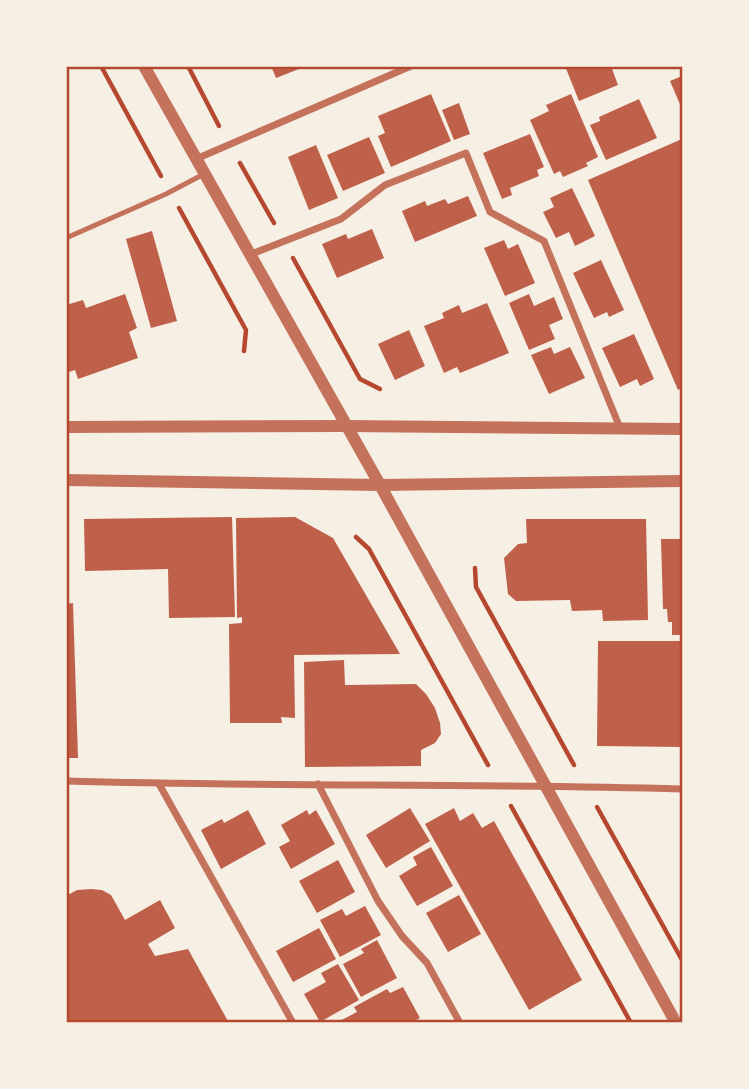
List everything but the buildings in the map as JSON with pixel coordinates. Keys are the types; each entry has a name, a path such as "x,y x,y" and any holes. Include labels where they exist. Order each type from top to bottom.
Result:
{"street":[{"path":"144,66 380,485 676,1023"},
{"path":"196,159 411,66"},
{"path":"249,255 341,219 385,185 466,153 490,212 544,241 620,428"},
{"path":"66,427 682,429"},
{"path":"66,480 380,485 682,481"},
{"path":"66,781 159,784 544,785 682,789"},
{"path":"159,784 293,1023"},
{"path":"318,784 378,901 401,936 427,963 460,1023"}],"lane":[{"path":"66,238 166,194 204,174"}],"path":[{"path":"359,379 380,389"}]}
